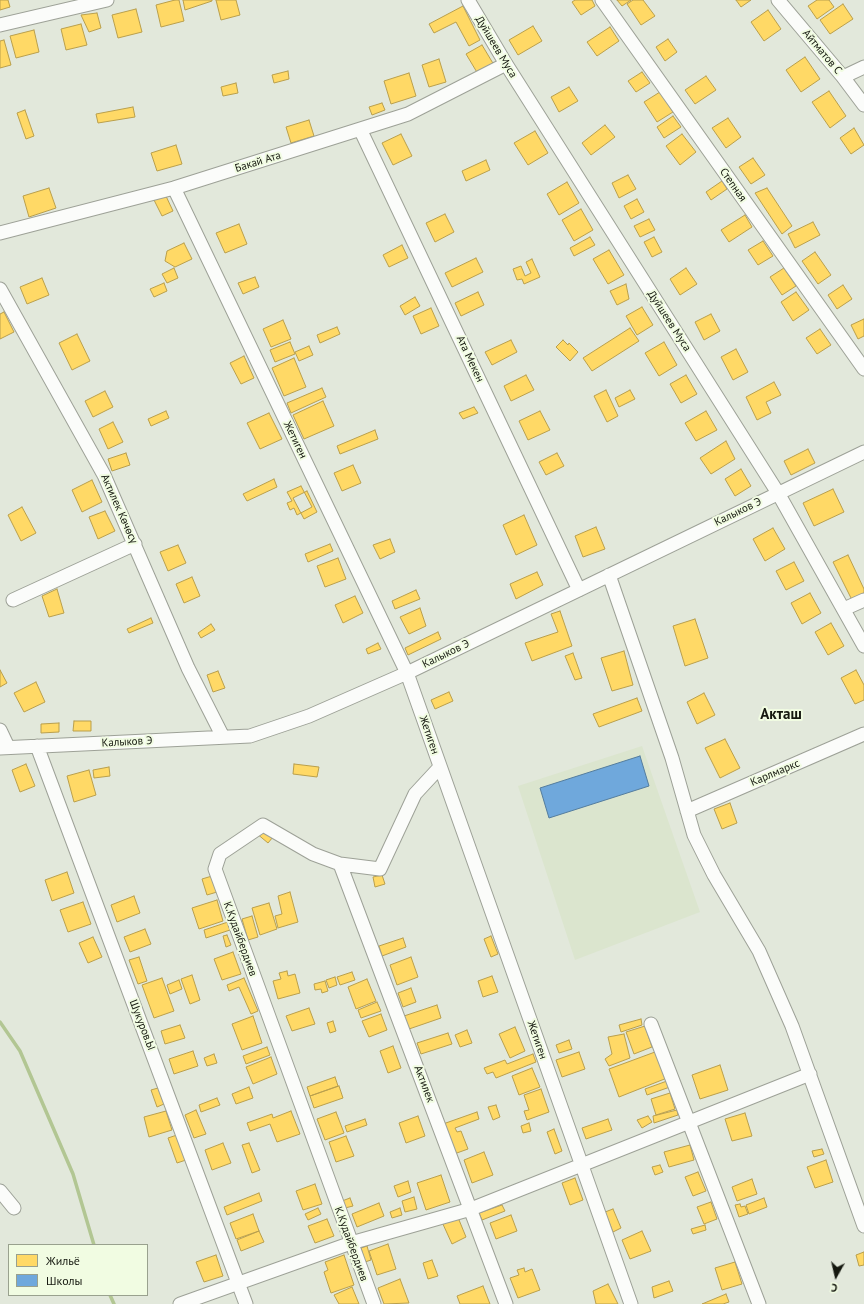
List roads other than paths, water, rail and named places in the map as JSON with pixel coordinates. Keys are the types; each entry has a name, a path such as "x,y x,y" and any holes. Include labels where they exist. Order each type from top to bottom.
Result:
{"street":[{"path":"0,25 107,0"},
{"name":"Дуйшеев Муса","path":"468,0 506,64 778,492 864,646"},
{"name":"Степная","path":"602,0 864,369"},
{"name":"Айтматов С","path":"778,0 843,77 864,105"},
{"name":"Бакай Ата","path":"0,233 174,188 408,114 506,64"},
{"path":"843,77 864,66"},
{"name":"Ата Мекен","path":"360,129 578,590"},
{"name":"Жетиген","path":"174,188 407,673 631,1304"},
{"name":"Актилек Көчөсү","path":"0,289 104,475 188,668 223,737"},
{"name":"Калыков Э","path":"4,748 250,736 309,716 407,673 778,492 864,452"},
{"path":"13,600 135,544"},
{"path":"609,574 672,758 694,835 714,875 759,951 792,1026 864,1226"},
{"path":"844,609 864,600"},
{"path":"0,730 4,748"},
{"name":"Карлмаркс","path":"687,811 864,734"},
{"name":"Шукуров.Ы","path":"37,746 246,1304"},
{"name":"К.Кудайбердиев","path":"374,1304 215,868 220,854 263,825 313,854 340,864 380,868 415,794 440,767"},
{"name":"Актилек","path":"340,864 506,1304"},
{"path":"651,1024 759,1304"},
{"path":"180,1304 351,1243 471,1209 810,1074"},
{"path":"0,1190 14,1208"}],"waterway":[{"path":"0,1022 20,1051 73,1174 94,1244"},
{"path":"110,1296 114,1304"}],"district":[{"name":"Акташ","path":"781,715"}]}
